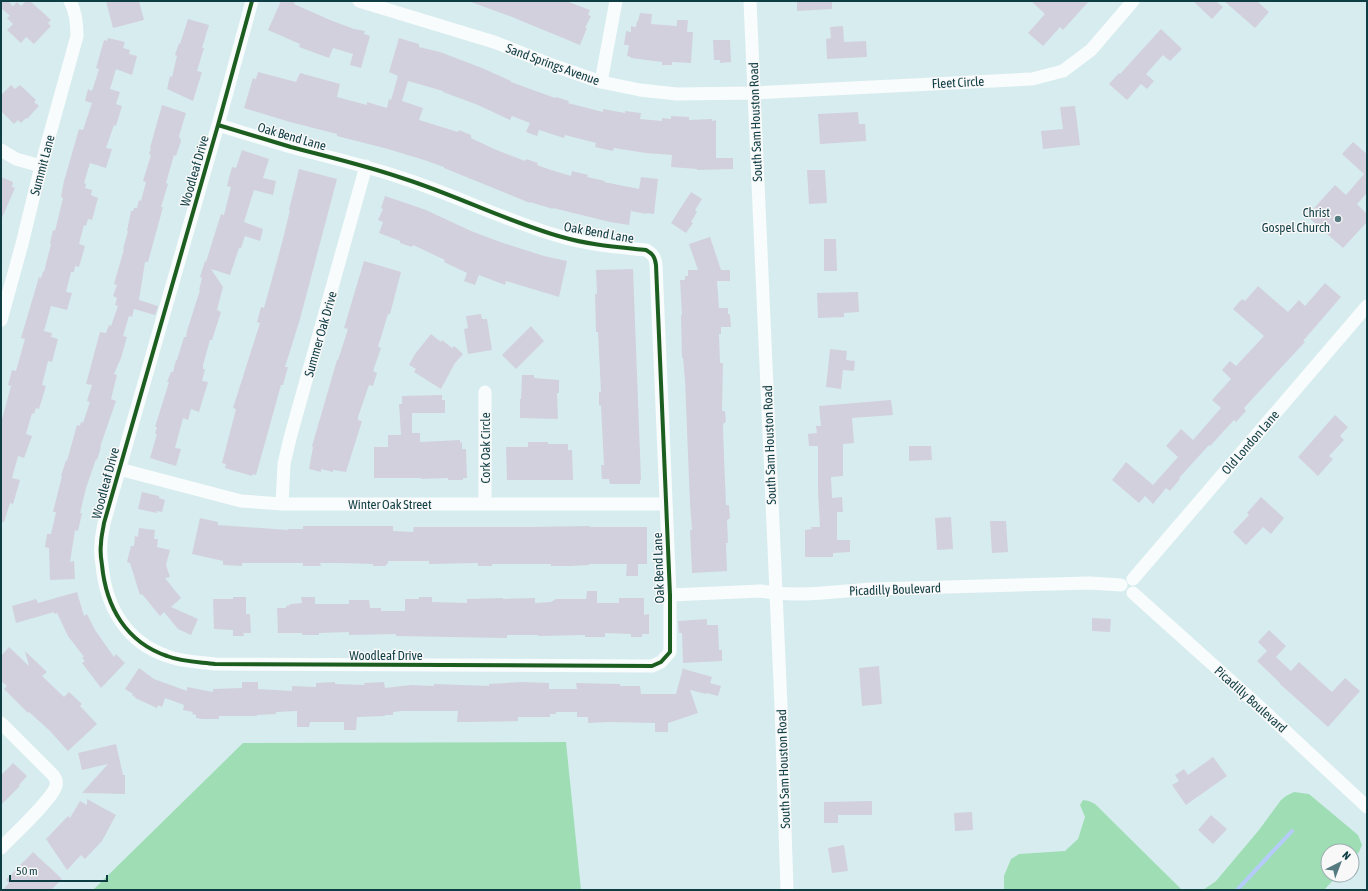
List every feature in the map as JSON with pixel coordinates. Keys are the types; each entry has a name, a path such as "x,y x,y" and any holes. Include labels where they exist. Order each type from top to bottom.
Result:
{"street":[{"name":"Woodleaf Drive","path":"252,1 104,523 100,545 103,576 114,612 121,623 137,639 155,651 180,660 215,664 652,666 661,662"},
{"name":"Sand Springs Avenue","path":"359,1 494,42 552,65 601,82 640,90 677,94 754,93"},
{"path":"601,82 616,1"},
{"name":"South Sam Houston Road","path":"750,1 781,706 787,890"},
{"name":"Fleet Circle","path":"754,93 1032,79 1063,72 1090,50 1133,1"},
{"name":"Summit Lane","path":"1,320 77,36 77,24 72,5"},
{"name":"Oak Bend Lane","path":"218,125 366,166 426,186 502,217 562,237 598,245 646,250 652,253 656,265 670,594 670,652 661,662"},
{"path":"1,150 16,159 41,166"},
{"name":"Summer Oak Drive","path":"282,504 284,464 290,438 366,166"},
{"name":"Old London Lane","path":"1133,579 1367,306"},
{"name":"Cork Oak Circle","path":"485,392 485,504"},
{"name":"Winter Oak Street","path":"120,469 241,501 282,504 666,504"},
{"path":"1125,579 1133,579 1137,586 1133,593 1128,594 1123,592 1121,590 1121,585 1125,579"},
{"name":"Picadilly Boulevard","path":"670,594 761,591 776,594 1082,583 1121,585"},
{"name":"Picadilly Boulevard","path":"1133,593 1256,703 1367,807"},
{"path":"1,722 53,774 56,780 56,786 44,803 1,848"}],"green space":[{"path":"566,742 581,890 93,890 243,743"},
{"path":"1294,792 1309,794 1358,835 1362,845 1360,850 1360,843 1320,843 1320,883 1331,883 1324,890 1203,890 1216,881 1259,830 1281,800"},
{"path":"1083,800 1095,804 1182,890 1004,890 1004,876 1011,859 1019,854 1065,851 1078,839 1085,817 1080,805"}],"building":[{"path":"1,1 8,1 13,6 17,2 21,6 26,1 30,1 51,20 48,23 51,26 34,44 26,37 21,43 7,30 13,24 7,18 10,16 1,8"},
{"path":"106,1 139,1 144,20 113,28"},
{"path":"281,1 295,1 294,4 330,20 354,29 365,31 364,34 370,36 361,68 350,65 353,54 333,48 329,58 299,47 300,44 268,30"},
{"path":"471,1 566,1 590,10 588,15 591,16 585,28 587,28 580,45"},
{"path":"797,1 832,1 832,9 797,11"},
{"path":"1031,1 1089,1 1063,30 1060,27 1043,46 1028,33 1045,14"},
{"path":"1193,1 1216,1 1223,7 1212,19"},
{"path":"1224,1 1257,1 1269,12 1255,28"},
{"path":"640,13 652,14 651,24 677,26 677,20 688,20 687,32 693,32 691,63 672,62 672,65 662,65 662,62 631,58 627,56 629,45 624,45 626,31 631,32 631,26 636,27"},
{"path":"188,19 209,25 197,71 202,72 193,101 167,89 170,76 172,77 177,56 175,55"},
{"path":"843,26 844,42 866,41 867,57 827,59 826,39 831,38 830,27"},
{"path":"1161,29 1182,49 1170,61 1163,55 1146,74 1154,81 1147,89 1141,84 1127,100 1109,84"},
{"path":"108,38 125,42 123,48 130,50 129,54 137,56 132,75 116,69 110,89 120,92 116,104 122,106 116,126 114,125 106,148 112,149 106,168 90,163 84,183 86,184 85,188 92,190 91,195 98,198 92,220 88,219 86,226 84,225 79,244 85,246 79,267 75,266 74,272 71,272 66,292 72,293 67,310 51,306 44,331 52,333 51,337 58,339 52,362 48,361 42,385 46,386 39,409 36,408 34,414 32,413 26,434 32,436 24,458 18,456 12,478 20,480 13,504 10,503 4,522 1,522 1,423 11,386 8,385 12,370 16,371 25,339 21,338 39,277 41,278 43,271 44,272 53,230 55,231 63,198 61,197 64,181 79,129 83,130 92,103 85,101 88,89 92,91 99,69 96,68 104,40 107,41"},
{"path":"399,38 419,44 419,47 440,52 482,68 511,82 555,98 569,101 568,103 603,112 603,109 625,113 625,111 641,113 640,119 662,121 662,118 671,119 671,116 689,117 689,120 716,120 716,158 733,158 733,169 697,170 671,167 672,155 614,148 613,151 595,147 596,143 565,135 564,138 539,130 537,136 526,132 530,123 512,116 510,120 443,91 408,81 402,101 423,108 419,120 458,132 459,130 471,135 471,138 494,149 525,161 526,159 538,163 537,165 571,176 572,171 588,175 587,177 605,181 604,182 639,189 641,177 658,179 654,214 631,211 629,225 530,203 424,160 244,108 253,78 256,79 258,72 296,82 300,73 340,84 337,97 367,105 367,102 387,108 398,76 389,72"},
{"path":"713,40 730,40 731,62 720,63 720,60 714,60"},
{"path":"11,85 15,89 20,85 36,100 34,102 39,106 27,119 26,118 21,123 18,120 14,124 1,111 1,95"},
{"path":"162,105 186,113 179,136 181,141 176,156 174,155 166,183 168,184 161,207 163,207 148,262 145,262 139,300 158,306 155,315 134,309 132,317 129,316 123,336 127,337 121,358 114,374 117,375 111,399 116,401 97,460 96,459 86,488 80,513 82,513 78,531 75,530 70,562 74,561 75,579 50,580 49,548 45,547 47,534 51,534 56,512 53,512 61,476 66,460 67,461 77,425 80,426 81,422 83,423 90,402 87,401 92,385 86,384 100,332 106,333 109,325 111,326 118,306 115,305 117,298 113,296 117,285 114,284 124,249 131,211 133,211 134,208 137,208 139,200 141,201 146,182 143,181 151,155 149,154 150,148"},
{"path":"1075,106 1080,145 1043,149 1041,131 1063,129 1060,107"},
{"path":"858,112 859,124 865,124 866,141 820,144 818,114"},
{"name":"Christ Gospel Church","path":"1353,142 1367,154 1367,193 1357,204 1367,214 1367,222 1343,248 1307,216 1335,185 1346,195 1364,174 1342,154"},
{"path":"242,150 269,159 263,178 276,181 273,195 254,190 244,222 263,229 260,241 245,236 241,248 239,248 230,275 211,269 223,287 217,310 221,312 212,340 210,340 203,365 203,369 205,369 202,381 208,382 199,412 191,409 188,420 183,418 175,448 181,449 176,466 150,458 157,434 155,434 157,427 155,427 169,382 167,382 171,372 173,372 184,337 186,337 200,290 202,278 200,277 205,261 206,262 221,214 224,215 231,187 227,186 232,167 236,168"},
{"path":"299,169 337,179 300,319 285,367 288,367 283,385 281,385 256,475 253,474 252,476 225,468 226,464 222,463 236,409 233,408 260,323 257,322 261,307 264,308 283,239"},
{"path":"807,170 825,170 827,203 809,204"},
{"path":"1,177 13,182 12,187 15,188 1,220"},
{"path":"691,192 702,199 695,210 697,212 691,222 693,223 686,233 671,223"},
{"path":"385,196 426,210 471,231 503,243 544,256 567,261 559,297 506,281 505,285 479,275 475,285 464,281 467,273 444,262 445,260 413,245 412,247 400,243 400,241 379,233 383,222 378,220 383,209 381,208"},
{"path":"710,237 721,270 730,270 730,281 717,281 719,308 728,308 731,327 721,327 721,334 719,334 720,363 723,363 722,411 725,411 726,422 723,425 726,505 729,505 730,518 727,520 727,571 692,573 690,530 692,530 685,380 682,358 680,280 685,280 685,276 688,276 688,270 698,270 689,244"},
{"path":"824,239 836,239 837,271 824,271"},
{"path":"364,261 401,272 390,314 388,314 378,347 381,348 373,371 377,373 373,386 369,385 358,417 358,420 362,421 346,472 333,470 333,472 321,469 321,472 309,469 312,446 337,360 348,329 344,328"},
{"path":"633,269 641,480 640,484 610,484 609,479 602,479 601,465 604,465 601,406 599,405 599,392 601,392 598,332 596,332 596,270"},
{"path":"1325,283 1341,297 1303,341 1305,342 1244,408 1246,411 1236,422 1234,420 1210,446 1209,445 1179,478 1180,479 1170,491 1166,488 1153,504 1145,496 1139,503 1112,480 1126,462 1153,485 1178,457 1166,446 1181,429 1193,440 1221,408 1212,400 1231,379 1222,370 1230,361 1236,366 1264,336 1233,309 1242,299 1245,301 1258,286 1288,312 1299,300 1305,306"},
{"path":"858,292 859,312 844,313 844,317 818,318 817,293"},
{"path":"481,314 482,319 487,319 492,350 468,354 464,329 468,328 466,316"},
{"path":"531,326 544,341 516,369 502,355"},
{"path":"431,334 452,348 454,346 463,354 455,363 441,389 414,372 416,369 409,365 415,354"},
{"path":"830,349 847,351 846,360 855,361 854,371 843,370 841,389 826,387"},
{"path":"522,375 534,375 534,378 559,380 559,393 557,393 558,419 520,418"},
{"path":"442,395 442,400 445,400 445,413 412,413 412,433 420,433 420,442 460,440 460,443 462,442 462,449 466,449 467,478 463,478 463,480 448,480 448,478 374,478 374,447 388,447 388,435 401,435 399,404 402,404 402,396"},
{"path":"891,400 893,415 852,418 854,443 843,444 843,476 831,477 832,498 842,497 843,512 837,512 837,540 850,540 850,552 833,553 833,557 805,557 805,530 812,529 811,527 820,527 818,446 809,446 808,434 817,433 816,426 821,426 819,406"},
{"path":"1335,415 1348,427 1340,436 1344,440 1329,456 1333,459 1318,476 1298,457"},
{"path":"528,442 568,444 568,450 572,450 573,480 507,480 506,447 528,447"},
{"path":"909,446 931,446 932,460 909,461"},
{"path":"142,492 159,496 159,498 165,500 162,512 157,511 157,513 138,509"},
{"path":"1261,497 1284,518 1271,534 1263,527 1246,545 1233,532 1249,515 1247,513"},
{"path":"951,517 953,549 937,550 935,518"},
{"path":"200,518 218,522 218,525 288,530 303,529 303,526 393,526 393,531 413,532 414,527 647,527 647,564 638,564 638,576 626,576 627,564 551,566 551,564 492,564 492,566 478,566 478,563 429,564 429,561 388,561 386,566 341,563 320,563 321,566 303,566 303,563 242,563 242,566 223,565 223,561 192,554"},
{"path":"990,521 1006,521 1008,552 992,553"},
{"path":"139,528 155,530 154,539 158,539 157,547 170,550 166,565 170,577 165,578 181,598 171,607 198,619 191,635 178,629 164,612 160,616 142,594 140,595 130,563 127,562 131,546 134,546 135,536 138,537"},
{"path":"587,591 597,591 597,603 619,603 619,598 644,598 644,615 649,614 649,634 642,634 642,637 631,637 631,634 605,633 605,637 585,637 585,635 507,635 507,638 396,636 396,634 349,635 349,632 319,633 319,635 278,633 277,608 286,608 286,606 290,604 302,603 301,597 315,597 315,604 349,604 349,600 369,600 370,608 381,608 381,611 405,611 405,599 419,599 419,597 432,597 432,602 467,603 467,599 535,598 535,603 551,602 556,599 586,599"},
{"path":"77,592 84,616 87,614 95,630 114,657 116,654 125,663 101,688 82,663 85,661 82,658 84,657 68,636 57,613 54,614 54,612 16,623 12,606 36,599 38,603"},
{"path":"233,597 246,597 246,614 250,614 251,633 243,633 244,636 233,636 233,630 214,629 213,599 233,599"},
{"path":"1092,618 1111,619 1110,632 1092,631"},
{"path":"707,619 707,625 718,625 719,650 722,650 722,661 683,663 682,633 679,633 678,621"},
{"path":"1269,630 1286,646 1276,657 1291,671 1299,662 1332,692 1345,678 1360,691 1328,727 1257,661 1267,651 1258,642"},
{"path":"9,647 29,666 25,651 47,672 42,676 64,697 69,692 82,704 80,706 97,724 68,751 49,730 29,712 28,713 4,689 7,686 1,681 1,656"},
{"path":"879,666 882,704 862,706 859,668"},
{"path":"139,668 154,679 187,691 187,687 213,692 213,689 242,688 242,682 258,682 258,689 292,691 292,686 316,687 316,683 335,682 335,684 365,685 364,683 384,682 385,688 411,685 434,686 434,684 489,686 489,684 522,682 549,683 549,689 577,689 576,683 620,684 620,686 640,686 641,694 676,694 683,668 712,677 710,683 721,686 718,696 690,690 698,713 668,723 668,732 655,732 655,723 588,723 588,717 577,717 577,712 556,712 556,714 550,714 550,717 518,717 518,721 457,722 458,711 402,711 393,712 393,715 357,717 356,730 344,730 344,722 310,722 309,727 297,727 297,711 276,712 276,714 257,716 219,716 219,719 203,719 196,718 196,715 192,714 193,712 183,710 184,705 165,698 162,707 158,705 157,708 135,698 132,695 133,694 125,689"},
{"path":"116,744 123,775 125,775 125,794 82,793 108,764 82,770 78,753"},
{"path":"1213,757 1227,776 1186,805 1172,785 1179,781 1175,775 1184,769 1188,775"},
{"path":"13,763 27,776 19,785 20,786 1,805 1,775"},
{"path":"87,799 116,815 102,841 85,859 81,855 67,870 46,839 68,816 70,818 80,801 87,805"},
{"path":"872,801 872,815 838,815 838,823 824,823 824,802"},
{"path":"972,812 973,830 955,831 954,813"},
{"path":"1211,815 1227,829 1213,844 1198,830"},
{"path":"844,845 848,871 832,873 828,848"},
{"path":"33,852 62,879 51,890 3,890 9,883 6,880"}],"waterway":[{"path":"1237,890 1292,831"}],"cycle path":[{"path":"218,125 291,147 391,174 522,224 572,240 614,247 646,250 652,254 656,265 670,595 670,652 661,662 652,666 215,664 179,660 153,650 140,642 129,632 121,621 108,595 104,580 101,560 101,539 104,523 252,1"}],"place":[{"name":"Christ Gospel Church","path":"1338,219"}]}
